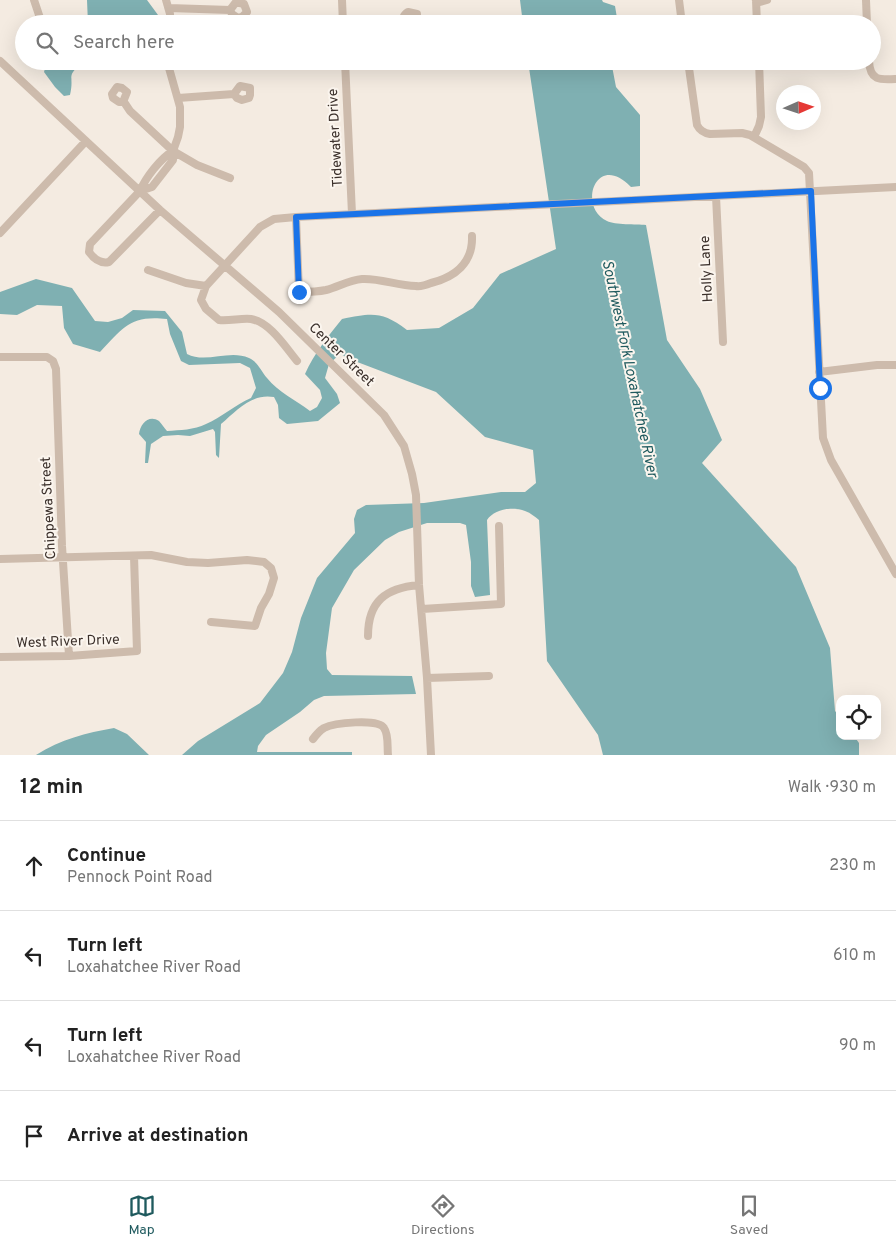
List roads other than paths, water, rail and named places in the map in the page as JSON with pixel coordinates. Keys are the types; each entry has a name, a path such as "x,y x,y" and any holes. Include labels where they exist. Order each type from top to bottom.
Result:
{"street":[{"path":"34,0 39,15"},
{"path":"342,0 343,15"},
{"path":"679,0 681,15"},
{"path":"757,15 756,0 760,2 767,0"},
{"path":"866,0 867,15"},
{"path":"167,4 230,10"},
{"path":"404,15 408,12 417,15"},
{"name":"Center Street","path":"0,61 160,210 279,312 384,415 404,446 412,474 416,501 419,585 427,678 430,755"},
{"path":"160,210 109,262 100,262 89,252 90,244 140,191 152,187 173,160 173,151 180,127 178,98 170,70"},
{"name":"Tidewater Drive","path":"345,70 352,214"},
{"path":"689,70 699,129 706,134 742,133 754,137 807,169 810,176 823,438 830,460 896,574"},
{"path":"754,137 761,117 759,70"},
{"path":"870,70 876,78 884,80 896,79"},
{"path":"178,98 234,94"},
{"path":"124,102 130,111 173,151 197,165 230,178"},
{"path":"0,233 86,141"},
{"path":"297,361 278,337 261,323 252,320 219,320 206,309 201,300 206,286 225,264 260,227 274,219 896,187"},
{"name":"Holly Lane","path":"716,196 723,342"},
{"path":"296,217 299,292 324,290 360,279 381,279 418,287 439,281 463,266 471,250 472,236"},
{"path":"148,270 186,283 206,286"},
{"name":"Chippewa Street","path":"0,357 47,357 53,361 56,369 62,546 69,656"},
{"path":"819,372 877,365 896,365"},
{"path":"422,609 501,604 499,526"},
{"path":"0,559 151,555 187,562 208,563 247,560 264,562 271,568 274,578 255,626 211,622"},
{"name":"West River Drive","path":"0,657 69,656 137,652 134,556"},
{"path":"368,636 368,626 372,612 383,597 400,588 419,585"},
{"path":"427,678 489,676"},
{"path":"313,739 319,731 332,725 377,722 386,730 388,755"}],"water":[{"path":"87,0 147,0 158,15 88,15"},
{"path":"520,0 602,0 615,6 616,15 522,15"},
{"path":"45,70 74,70 72,73 70,95 64,96 44,72"},
{"name":"Southwest Fork Loxahatchee River","path":"529,70 613,70 616,87 640,115 640,186 631,187 619,178 608,175 600,178 595,185 592,195 593,205 598,214 607,221 620,224 646,225 667,340 700,389 722,440 702,463 796,567 830,648 836,712 836,740 857,740 859,743 859,755 603,755 598,735 547,661 539,520 525,511 510,509 494,513 487,520 490,595 475,597 471,586 471,562 466,525 460,523 427,523 399,532 385,540 354,570 332,608 326,653 327,669 332,675 412,676 416,694 324,696 314,700 266,735 258,746 257,752 352,752 352,755 182,755 198,741 260,703 283,673 292,652 301,618 317,578 355,533 354,519 357,510 366,505 424,503 501,492 525,492 536,483 533,450 485,437 436,392 340,354 329,364 325,378 337,394 340,403 318,421 287,424 279,418 278,405 274,397 266,396 245,404 221,424 219,458 216,455 215,432 213,429 190,436 163,436 151,444 148,463 145,463 146,442 139,434 141,427 146,421 155,419 167,431 192,429 212,421 251,398 256,388 250,368 240,363 189,365 181,361 170,334 167,319 154,318 136,321 115,336 100,352 73,344 64,328 62,306 37,305 17,315 0,314 0,292 36,279 72,288 95,321 108,322 122,318 133,310 165,311 182,332 187,354 202,358 234,355 249,358 257,364 276,388 310,411 317,407 322,398 320,390 305,374 317,352 342,319 376,315 391,319 407,330 439,328 473,308 500,274 556,249"},
{"path":"114,728 127,734 149,755 36,755 74,737"}]}
